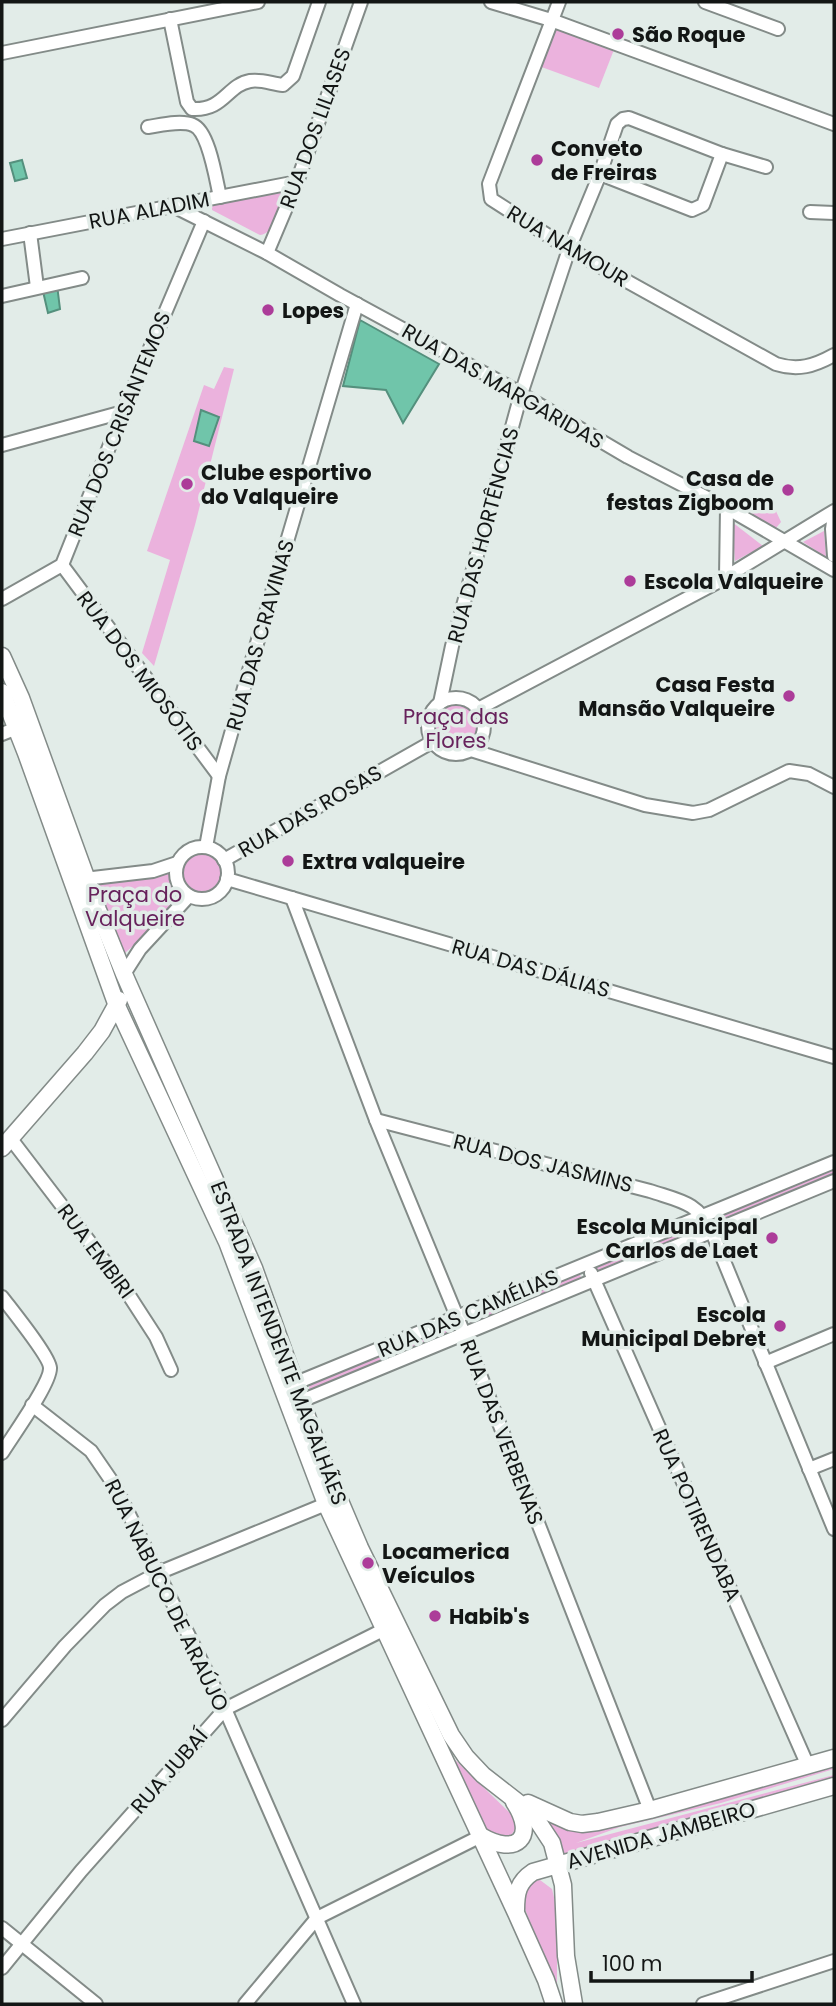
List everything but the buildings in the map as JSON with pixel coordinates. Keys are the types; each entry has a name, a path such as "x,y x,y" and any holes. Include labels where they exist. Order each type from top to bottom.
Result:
{"main road":[{"name":"ESTRADA INTENDENTE MAGALHÃES","path":"2,656 21,698 124,974 235,1224 323,1461 360,1548 451,1735 483,1775 533,1814 544,1828 559,1863 563,1885 566,1956 574,2004"},
{"name":"ESTRADA INTENDENTE MAGALHÃES","path":"2,692 9,731 117,1006 227,1242 326,1504 481,1836 546,1980 554,2004"},
{"path":"6,1144 85,1053 117,1006 124,974"},
{"name":"AVENIDA JAMBEIRO","path":"507,1792 555,1817 582,1824 650,1810 834,1758"},
{"name":"AVENIDA JAMBEIRO","path":"516,1913 517,1891 521,1881 533,1872 834,1786"},
{"path":"481,1836 500,1846 509,1846 523,1836 523,1817 507,1792"}],"street":[{"path":"2,53 258,2"},
{"path":"170,19 187,102 192,109 197,110 217,105 243,83 263,80 283,85 289,82 319,2"},
{"name":"RUA DOS LILASES","path":"267,253 297,182 361,2"},
{"path":"491,2 551,20 834,124"},
{"name":"RUA NAMOUR","path":"559,2 489,184 491,198 569,249 776,364 804,368 834,355"},
{"path":"705,2 778,29"},
{"name":"RUA DAS HORTÊNCIAS","path":"440,703 452,646 521,394 569,249 617,124 623,118 632,120 722,154"},
{"path":"148,127 183,123 195,125 204,135 220,197"},
{"path":"600,174 698,209 703,205 722,154 766,167"},
{"name":"RUA ALADIM","path":"2,239 297,182"},
{"name":"RUA DAS MARGARIDAS","path":"171,205 267,253 834,570"},
{"path":"810,212 834,213"},
{"name":"RUA DOS CRISÂNTEMOS","path":"62,565 204,221"},
{"path":"30,233 37,287"},
{"path":"2,296 82,278"},
{"name":"RUA DAS CRAVINAS","path":"206,847 219,776 357,304"},
{"path":"2,444 123,412"},
{"path":"726,577 727,508"},
{"path":"478,709 646,622 834,513"},
{"path":"834,513 834,556"},
{"path":"2,599 62,565"},
{"name":"RUA DOS MIOSÓTIS","path":"62,565 219,776"},
{"path":"460,699 470,702 478,709 484,727 478,744 471,750 450,754 440,750 432,742 429,734 430,716 440,703 460,699"},
{"name":"RUA DAS ROSAS","path":"224,860 432,742"},
{"path":"471,750 645,805 693,813 709,810 789,771 809,774 834,787"},
{"path":"75,894 87,880 153,871 177,863 192,849 206,847 213,849 224,860 227,879 221,891 209,899 195,899 178,885 177,863"},
{"name":"RUA DAS DÁLIAS","path":"227,879 834,1057"},
{"path":"124,974 140,949 189,896"},
{"name":"RUA DAS VERBENAS","path":"292,898 376,1120 457,1318 650,1810"},
{"name":"RUA DOS JASMINS","path":"376,1120 650,1191 688,1203 705,1216"},
{"name":"RUA EMBIRI","path":"6,1144 121,1283 156,1337 171,1370"},
{"name":"RUA DAS CAMÉLIAS","path":"296,1383 834,1162"},
{"name":"RUA DAS CAMÉLIAS","path":"301,1401 464,1336 834,1181"},
{"path":"705,1216 834,1530"},
{"name":"RUA POTIRENDABA","path":"586,1263 808,1766"},
{"path":"2,1297 50,1365 48,1376 2,1452"},
{"path":"765,1363 834,1334"},
{"name":"RUA NABUCO DE ARAÚJO","path":"32,1405 77,1439 102,1463 225,1709 354,2004"},
{"path":"809,1469 834,1459"},
{"path":"2,1720 65,1646 105,1605 122,1592 158,1573 326,1504"},
{"name":"RUA JUBAÍ","path":"2,1968 81,1871 225,1709 383,1630"},
{"path":"245,2004 317,1918 481,1836"},
{"path":"2,1928 96,2004"},
{"path":"702,2004 834,1961"}],"green space":[{"path":"557,17 615,47 599,88 536,65"},
{"path":"280,193 284,197 276,220 270,230 260,235 212,210 212,204"},
{"name":"Clube esportivo do Valqueire","path":"224,367 234,369 195,525 154,666 142,653 170,560 147,551 204,385 214,389"},
{"path":"753,504 775,509 781,522 771,534 745,519"},
{"path":"732,522 763,546 735,561"},
{"path":"824,531 826,557 803,542"},
{"name":"Praça das Flores","path":"445,706 467,707 477,712 480,724 475,743 462,752 444,749 436,743 430,728"},
{"name":"Praça do Valqueire","path":"204,853 219,865 220,883 203,894 193,892 125,953 94,885 163,874 188,858"},
{"path":"834,1166 834,1178 722,1223 720,1221 721,1214"},
{"path":"692,1226 697,1229 697,1234 600,1272 597,1269 598,1263"},
{"path":"579,1272 582,1280 474,1327 470,1324 472,1316"},
{"path":"450,1325 455,1332 313,1393 309,1389 310,1382"},
{"path":"449,1754 512,1815 517,1826 512,1834 504,1838 493,1835 483,1827"},
{"path":"834,1760 834,1769 721,1803 620,1827 576,1843 834,1775 834,1787 566,1859 538,1814 559,1824"},
{"path":"540,1880 552,1889 557,1910 557,1999 524,1906 525,1889 533,1881"}],"shaded area":[{"path":"22,160 27,178 15,181 10,163"},
{"path":"57,285 60,309 48,313 42,287"},
{"path":"360,320 439,364 403,423 386,390 343,386"},
{"path":"201,410 219,417 209,446 194,441"}],"place":[{"name":"São Roque","path":"618,34"},
{"name":"Conveto de Freiras","path":"537,160"},
{"name":"Lopes","path":"268,310"},
{"name":"Clube esportivo do Valqueire","path":"187,484"},
{"name":"Casa de festas Zigboom","path":"788,490"},
{"name":"Escola Valqueire","path":"630,581"},
{"name":"Casa Festa Mansão Valqueire","path":"789,696"},
{"name":"Extra valqueire","path":"288,861"},
{"name":"Escola Municipal Carlos de Laet","path":"772,1238"},
{"name":"Escola Municipal Debret","path":"780,1326"},
{"name":"Locamerica Veículos","path":"368,1563"},
{"name":"Habib's","path":"435,1616"}]}
